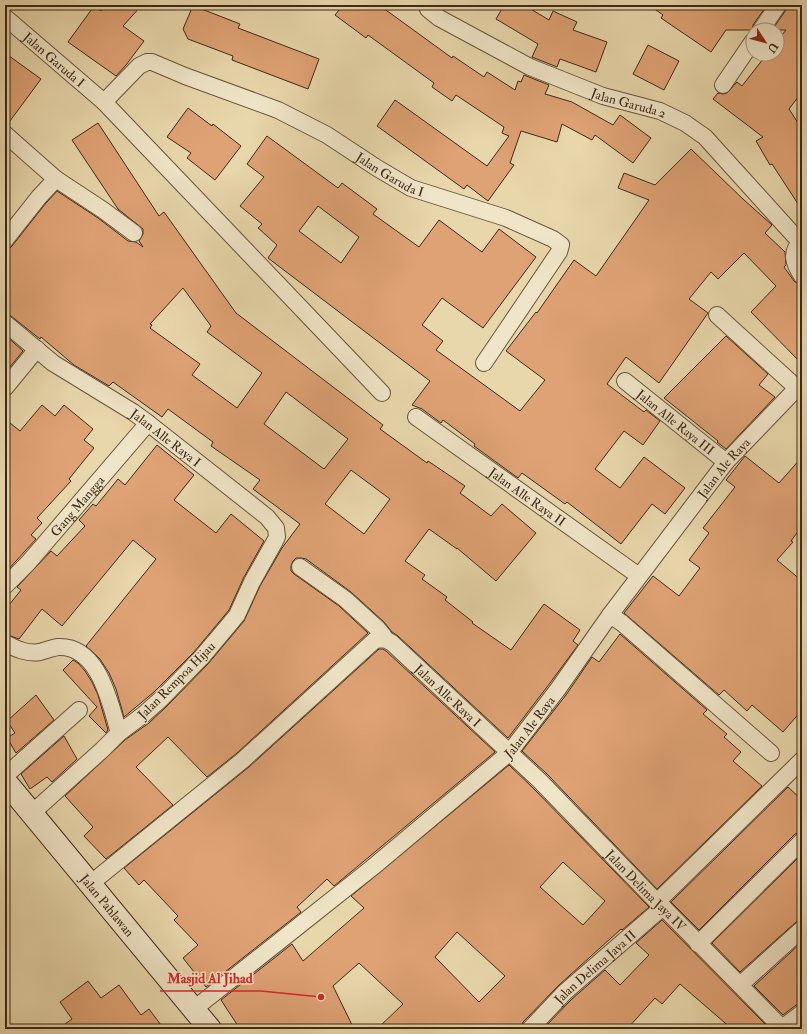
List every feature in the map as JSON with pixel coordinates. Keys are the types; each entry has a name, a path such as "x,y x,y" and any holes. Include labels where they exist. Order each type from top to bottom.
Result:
{"main road":[{"name":"Jalan Pahlawan","path":"5,781 210,1029"}],"street":[{"name":"Jalan Garuda 2","path":"427,5 428,9 439,18 530,67 603,96 660,111 685,122 705,137 801,242"},
{"path":"766,22 778,5"},
{"name":"Jalan Garuda I","path":"5,17 104,102 382,393"},
{"path":"723,85 745,53"},
{"name":"Jalan Garuda I","path":"104,102 139,66 147,62 152,62 185,76 278,110 327,135 411,188 506,218 553,239 561,245 559,252 484,363"},
{"path":"5,134 56,179 104,210 134,233"},
{"path":"5,240 39,197 56,179"},
{"path":"801,242 794,253 795,266 802,276"},
{"path":"717,315 800,386"},
{"name":"Jalan Alle Raya I","path":"5,324 53,363 133,412 148,423 268,517 276,528 277,537 275,541"},
{"path":"5,388 37,349"},
{"name":"Jalan Alle Raya III","path":"625,381 726,462"},
{"name":"Jalan Ale Raya","path":"194,1010 373,867 509,753 639,576 726,462 800,386"},
{"name":"Jalan Alle Raya II","path":"416,417 639,576"},
{"name":"Gang Mangga","path":"5,586 28,562 148,423"},
{"name":"Jalan Rempoa Hijau","path":"32,813 119,733 143,715 176,684 228,626 237,615 252,582 275,541"},
{"name":"Jalan Alle Raya I","path":"300,567 345,599 378,629 385,639 392,643 509,753"},
{"path":"610,615 622,623 771,753"},
{"path":"90,884 243,760 375,640 385,639"},
{"path":"5,643 26,652 39,652 57,647 64,648 76,651 90,661 102,681 119,733"},
{"path":"5,776 79,710"},
{"name":"Jalan Delima Jaya IV","path":"509,753 540,782 783,1029"},
{"name":"Jalan Delima Jaya II","path":"530,1029 565,992 660,904 802,760"},
{"path":"698,944 802,841"},
{"path":"740,985 802,929"},
{"path":"783,1029 802,1013"}],"building":[{"path":"106,5 142,5 123,26 144,41 116,76 68,42 94,6 101,11"},
{"path":"343,5 379,5 452,58 453,56 484,77 487,72 515,90 518,81 521,82 524,75 549,85 545,94 572,102 613,125 620,115 651,138 633,163 595,135 592,140 562,124 557,142 521,131 510,163 514,165 488,201 467,185 464,189 377,126 395,100 487,166 509,136 502,133 504,127 456,95 452,101 432,87 434,83 368,35 366,38 335,15"},
{"path":"504,5 524,5 549,20 553,11 577,22 573,30 607,42 596,72 560,59 557,67 532,57 538,44 496,19"},
{"path":"649,5 767,5 755,22 745,22 745,30 726,30 711,52 661,18 663,15"},
{"path":"787,5 802,5 802,92 789,109 802,129 802,210 772,164 770,165 756,141 763,137 713,99 718,93 727,93 737,82 742,86 761,62 785,62 785,22 778,22 786,10"},
{"path":"192,8 199,8 240,24 238,28 319,59 308,89 232,60 233,56 188,39 183,29"},
{"path":"648,45 679,61 664,90 633,74"},
{"path":"5,53 41,79 7,125 5,125"},
{"path":"188,108 212,126 213,124 241,146 215,180 187,158 191,153 167,137"},
{"path":"98,123 159,216 164,212 236,313 383,425 380,429 427,463 428,461 465,486 460,493 491,516 502,504 536,533 496,581 457,548 429,529 405,561 425,575 422,579 447,597 445,600 473,622 472,623 511,650 544,604 580,630 573,641 578,645 508,738 392,632 384,622 351,592 306,559 296,558 291,566 291,571 339,606 368,633 237,753 207,777 168,737 136,767 173,805 106,859 84,836 93,827 65,796 125,740 149,723 208,664 244,621 260,586 282,548 300,524 253,489 260,480 211,446 213,442 168,409 162,417 113,382 109,386 74,365 41,337 40,339 11,316 5,314 5,249 9,249 12,246 57,191 98,218 128,241 136,242 143,247 139,241 143,234 143,229 118,209 72,140","holes":["183,288 211,326 207,332 262,373 237,408 192,375 200,364 150,328 152,325 150,324","286,392 348,439 324,469 264,424","351,470 390,499 364,534 325,504"]},
{"path":"267,136 338,188 342,183 377,209 373,214 419,247 439,220 482,252 499,229 536,257 483,328 442,298 422,325 443,341 436,350 520,411 545,380 506,351 536,312 537,313 574,260 596,276 649,200 618,188 624,173 655,185 691,149 772,225 765,233 785,252 786,265 784,267 794,281 802,287 802,364 751,312 776,286 744,253 718,279 711,272 689,299 708,313 659,383 626,357 607,384 644,412 646,410 660,421 643,445 624,431 595,469 620,488 644,457 685,488 665,514 652,504 621,544 567,502 565,504 522,473 518,478 474,446 475,444 443,420 441,423 422,409 412,405 430,381 268,258 277,245 258,228 262,224 240,206 264,177 247,164","holes":["318,206 359,237 341,263 299,231"]},
{"path":"5,335 23,351 5,373"},
{"path":"726,336 768,374 759,385 775,397 726,449 664,398"},
{"path":"42,405 55,416 64,405 93,429 84,440 94,448 69,479 71,481 37,518 42,523 31,535 36,539 5,573 5,419 20,431"},
{"path":"157,445 194,475 174,500 216,533 231,514 264,541 244,577 229,610 194,652 154,692 124,717 116,689 109,673 100,659 86,646 156,559 133,540 62,626 42,609 19,639 5,634 5,610 21,590 17,587 51,551 57,556 85,526 79,520 93,504 96,506 118,479 125,485"},
{"path":"745,456 779,483 802,457 802,526 791,541 793,542 777,560 802,581 802,710 783,732 752,705 747,711 724,690 719,695 624,613 653,576 679,596 700,568 689,560 709,533 703,528 735,487 726,480"},
{"path":"620,634 707,710 703,714 727,734 724,737 741,752 733,761 762,786 657,889 547,774 522,751 566,695 592,657 599,662"},
{"path":"379,649 386,651 495,752 334,886 327,879 297,907 301,912 206,987 183,958 198,945 174,920 178,916 144,880 139,885 124,868 249,767"},
{"path":"73,660 85,671 98,695 108,730 106,733 89,716 97,707 63,670"},
{"path":"36,695 54,720 16,753 7,738 15,733 7,721"},
{"path":"64,736 77,759 52,782 47,777 30,789 21,774"},
{"path":"509,765 649,907 622,930 621,929 559,985 523,1022 521,1029 377,1029 403,1004 359,963 333,986 354,1029 240,1029 221,1000 292,944 303,961 364,908 351,896","holes":["563,862 605,901 583,925 540,887","457,932 505,976 479,1002 435,957"]},
{"path":"788,787 802,800 802,832 795,834 699,930 671,902"},
{"path":"802,854 802,920 796,922 740,972 712,943"},
{"path":"662,920 770,1029 732,1029 680,984 662,1004 655,998 627,1029 543,1029 572,999 605,970 620,985 649,955 636,943"},
{"path":"802,942 802,1004 796,1005 783,1015 754,986"},
{"path":"88,981 101,998 119,985 141,1015 149,1009 164,1029 58,1029 72,1019 60,1002"}],"place":[{"name":"Masjid Al Jihad","path":"321,997"}]}
